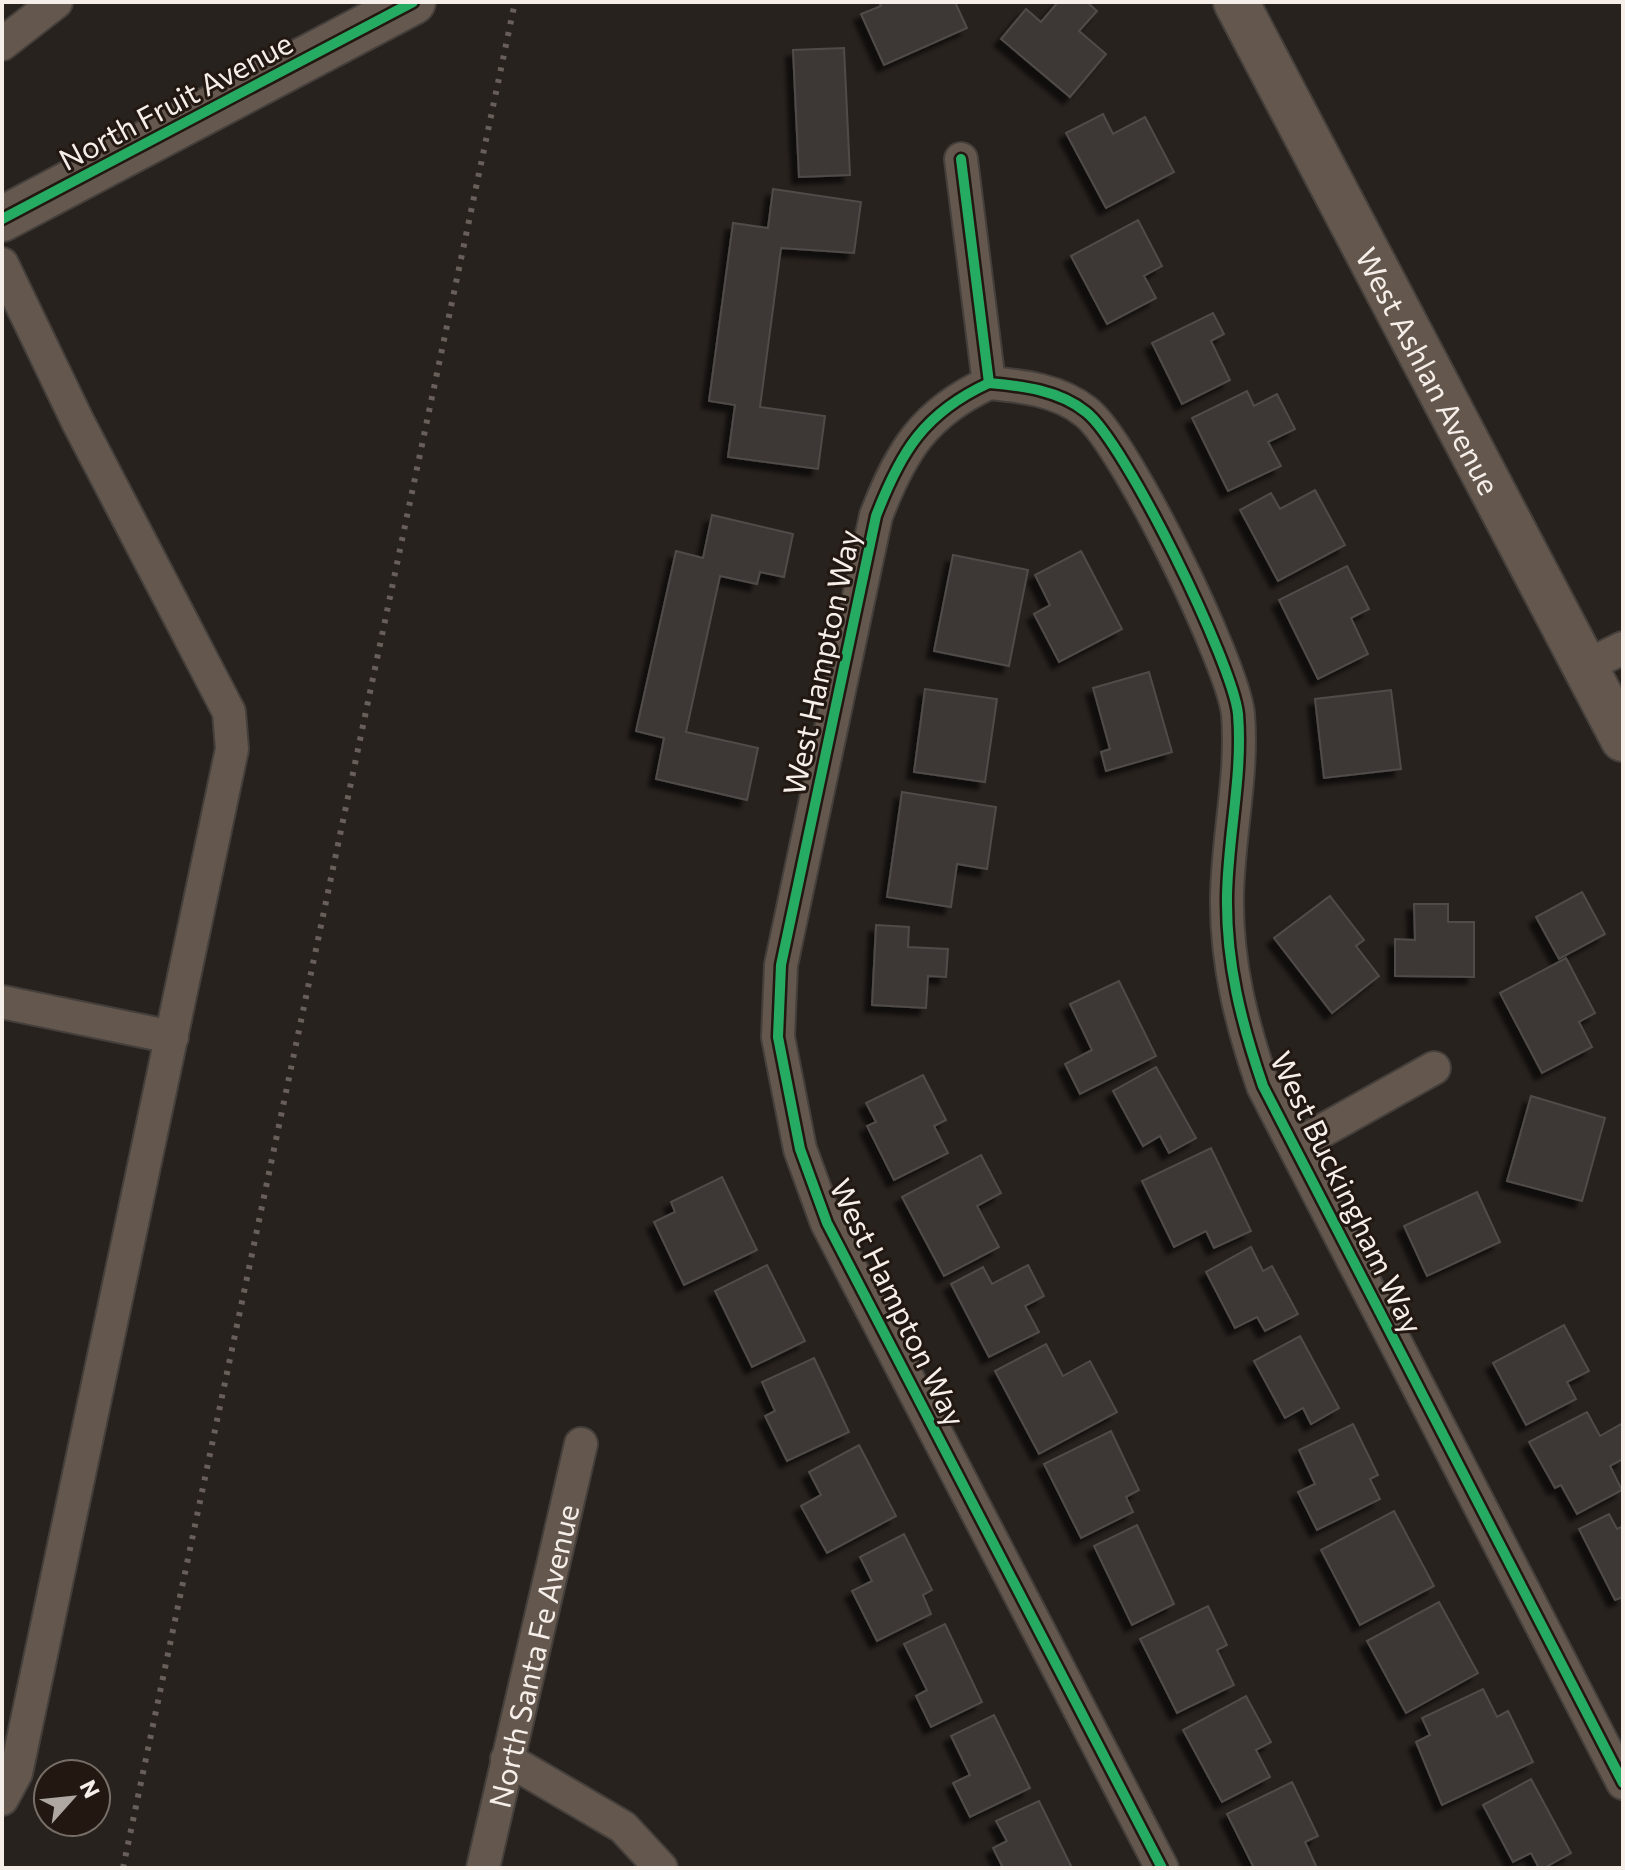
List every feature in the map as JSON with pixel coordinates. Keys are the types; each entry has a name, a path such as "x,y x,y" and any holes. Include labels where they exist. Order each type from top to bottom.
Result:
{"main road":[{"name":"West Ashlan Avenue","path":"1236,2 1604,657 1623,739"}],"street":[{"path":"2,44 56,2"},
{"name":"North Fruit Avenue","path":"2,219 413,2"},
{"path":"961,159 989,383"},
{"path":"2,264 78,422 229,712 232,749 16,1773 2,1799"},
{"name":"West Buckingham Way","path":"989,383 1033,386 1087,412 1124,459 1221,652 1238,711 1239,776 1227,893 1228,955 1245,1035 1263,1086 1623,1783"},
{"name":"West Hampton Way","path":"989,383 957,398 928,421 894,468 876,516 781,965 778,1037 800,1149 827,1223 1162,1868"},
{"path":"2,1002 172,1037"},
{"path":"1295,1146 1434,1068"},
{"name":"North Santa Fe Avenue","path":"483,1868 581,1444"},
{"path":"507,1759 623,1827 661,1868"}],"building":[{"path":"879,2 955,2 967,28 884,65 861,14 881,6"},
{"path":"1058,2 1087,2 1097,11 1079,31 1106,54 1070,97 1001,39 1026,9 1041,22"},
{"path":"844,48 850,175 799,177 793,50"},
{"path":"1103,114 1113,134 1145,117 1174,172 1106,208 1066,133"},
{"path":"773,189 861,202 854,253 781,248 760,407 825,416 818,469 728,457 735,405 709,401 733,223 768,228"},
{"path":"1138,220 1162,266 1144,276 1156,298 1107,324 1071,256"},
{"path":"1213,313 1224,334 1211,341 1230,380 1182,404 1152,343"},
{"path":"1247,391 1254,406 1277,394 1295,429 1268,442 1281,466 1228,491 1192,418"},
{"path":"1315,490 1345,545 1278,581 1240,510 1271,493 1280,509"},
{"path":"712,515 793,534 784,577 760,572 757,584 720,576 686,732 758,748 747,800 656,779 664,738 636,731 676,551 703,558"},
{"path":"1081,551 1122,629 1059,662 1034,614 1050,605 1035,575"},
{"path":"953,555 1028,570 1009,666 934,651"},
{"path":"1347,566 1369,609 1351,618 1368,654 1318,679 1279,600"},
{"path":"1149,672 1172,752 1106,771 1101,752 1110,749 1093,688"},
{"path":"925,689 997,699 985,782 914,772"},
{"path":"1391,690 1401,769 1324,778 1315,699"},
{"path":"902,792 996,807 987,869 957,864 951,907 887,897"},
{"path":"1582,892 1605,934 1559,959 1536,917"},
{"path":"1330,896 1364,940 1356,946 1379,976 1332,1013 1274,938"},
{"path":"1414,904 1448,904 1448,922 1474,922 1474,977 1395,976 1395,939 1415,940"},
{"path":"876,925 909,927 908,947 948,949 946,977 928,976 926,1008 872,1005"},
{"path":"1566,958 1595,1013 1579,1022 1592,1047 1542,1073 1500,993"},
{"path":"1119,981 1156,1056 1080,1094 1065,1064 1092,1050 1070,1004"},
{"path":"1156,1067 1196,1138 1169,1153 1160,1136 1143,1146 1113,1091"},
{"path":"923,1075 946,1120 934,1126 948,1153 894,1180 867,1126 876,1122 866,1103"},
{"path":"1531,1096 1605,1118 1582,1201 1507,1181"},
{"path":"1211,1148 1251,1231 1214,1248 1206,1231 1174,1247 1142,1181"},
{"path":"981,1155 1001,1193 977,1206 999,1247 944,1276 902,1197"},
{"path":"722,1177 757,1250 684,1285 654,1222 675,1212 671,1202"},
{"path":"1477,1192 1500,1242 1427,1276 1404,1226"},
{"path":"1251,1247 1263,1271 1272,1266 1298,1314 1265,1331 1257,1317 1235,1328 1206,1272"},
{"path":"767,1265 805,1341 752,1367 715,1291"},
{"path":"1028,1265 1044,1296 1025,1306 1039,1332 989,1357 951,1284 983,1267 992,1284"},
{"path":"1564,1325 1589,1371 1567,1382 1576,1399 1526,1425 1493,1363"},
{"path":"1300,1336 1339,1408 1311,1424 1303,1408 1285,1418 1254,1361"},
{"path":"1046,1344 1063,1376 1090,1361 1117,1412 1039,1454 995,1371"},
{"path":"814,1358 849,1432 787,1461 765,1416 775,1411 762,1382"},
{"path":"1587,1412 1600,1436 1623,1423 1623,1459 1610,1466 1622,1490 1577,1514 1561,1485 1555,1488 1529,1442"},
{"path":"1353,1424 1378,1475 1370,1479 1380,1499 1317,1530 1298,1492 1315,1484 1299,1450"},
{"path":"1111,1431 1139,1490 1126,1497 1133,1512 1081,1538 1044,1464"},
{"path":"859,1445 896,1516 827,1553 801,1506 821,1495 809,1472"},
{"path":"1394,1511 1434,1586 1360,1625 1321,1550"},
{"path":"1609,1514 1617,1529 1623,1526 1623,1597 1615,1600 1579,1529"},
{"path":"1137,1525 1174,1604 1132,1625 1094,1546"},
{"path":"904,1534 932,1590 923,1595 931,1614 877,1641 852,1591 872,1581 860,1557"},
{"path":"1439,1602 1478,1673 1406,1713 1367,1641"},
{"path":"1208,1606 1227,1645 1217,1650 1234,1685 1177,1713 1140,1639"},
{"path":"945,1624 982,1702 931,1727 916,1696 927,1690 904,1644"},
{"path":"1483,1689 1497,1717 1508,1711 1533,1762 1442,1805 1416,1742 1430,1735 1422,1718"},
{"path":"1246,1696 1271,1742 1256,1750 1270,1777 1222,1802 1183,1730"},
{"path":"994,1715 1030,1788 970,1817 953,1783 970,1775 951,1736"},
{"path":"1531,1779 1571,1853 1544,1868 1539,1868 1531,1853 1513,1862 1483,1805"},
{"path":"1292,1782 1318,1836 1305,1842 1317,1868 1254,1868 1227,1814"},
{"path":"1039,1801 1072,1868 1003,1868 993,1848 1007,1841 996,1821"}],"railway":[{"path":"123,1868 515,2"}],"cycle path":[{"path":"2,219 413,2"},
{"path":"961,159 989,383 1027,388 1064,399 1086,412 1104,432 1126,465 1175,556 1232,688 1239,737 1227,921 1232,969 1242,1015 1263,1086 1623,1783"},
{"path":"989,383 947,407 918,436 895,472 876,516 781,965 778,1037 800,1149 827,1223 1162,1868"}]}
